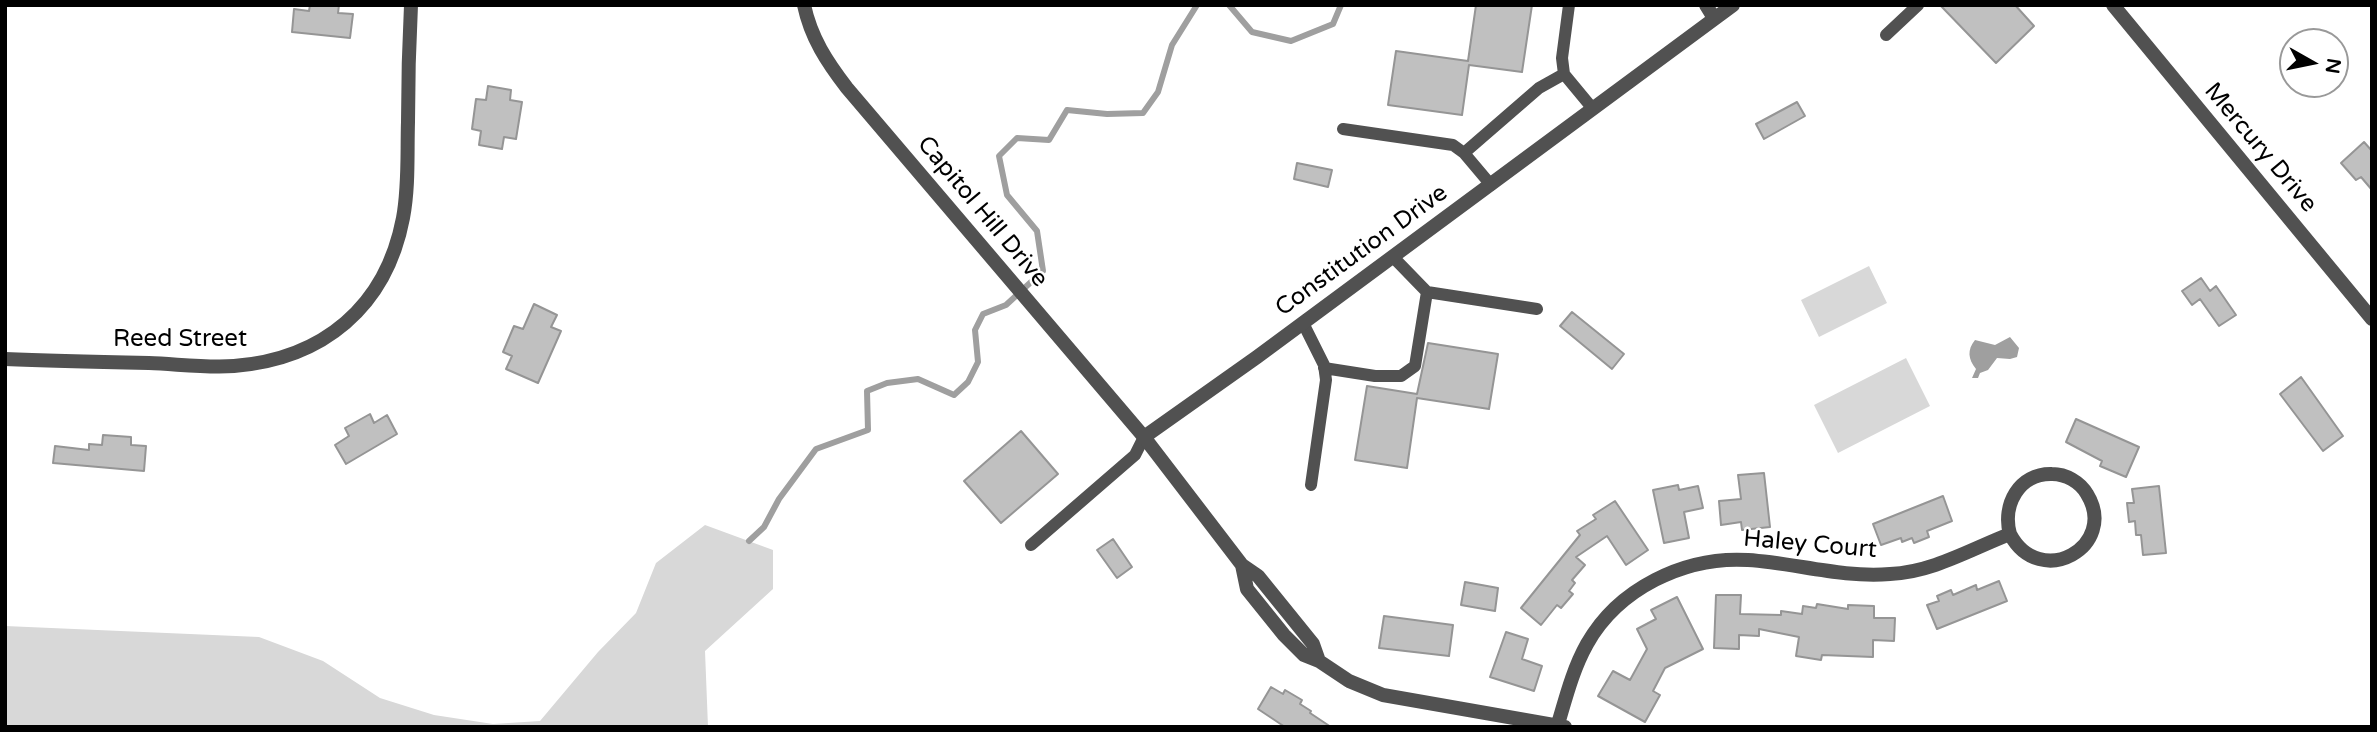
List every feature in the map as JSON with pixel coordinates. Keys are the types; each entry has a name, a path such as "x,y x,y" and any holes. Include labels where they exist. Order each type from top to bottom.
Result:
{"street":[{"name":"Reed Street","path":"5,359 231,366 281,358 322,341 340,328 357,313 379,283 399,236 406,192 411,5"},
{"name":"Capitol Hill Drive","path":"804,5 807,22 817,47 847,88 1144,437 1241,565 1247,589 1304,655 1320,661 1349,681 1383,695 1562,726"},
{"name":"Constitution Drive","path":"1144,437 1593,109 1710,12 1733,5"},
{"name":"Mercury Drive","path":"2113,5 2372,319"},
{"path":"2041,475 2060,475 2077,483 2084,489 2093,506 2091,534 2081,550 2064,559 2037,559 2021,549 2010,534 2007,515 2012,497 2024,483 2041,475"},
{"name":"Haley Court","path":"1562,726 1572,678 1600,623 1617,605 1661,577 1681,568 1723,560 1746,560 1889,575 1915,572 1939,564 2010,534"}],"lane":[{"path":"1569,5 1562,58 1564,74 1593,109"},
{"path":"1885,34 1918,5"},
{"path":"1464,153 1539,88 1564,74"},
{"path":"1343,129 1453,145 1464,153 1491,185"},
{"path":"1393,257 1427,292 1537,309"},
{"path":"1324,368 1375,376 1401,376 1415,366 1427,292"},
{"path":"1303,323 1324,368 1326,380 1311,485"},
{"name":"Constitution Drive","path":"1031,545 1135,455 1144,437"}],"shaded area":[{"path":"1869,266 1887,303 1819,337 1801,300"},
{"path":"2010,337 2019,348 2017,357 1997,358 1978,378 1972,378 1976,369 1971,362 1970,351 1975,340 1995,345"},
{"path":"1906,358 1930,406 1838,453 1814,405"},
{"path":"705,525 773,550 773,589 705,651 708,727 5,727 5,626 259,637 323,661 380,698 434,715 493,724 540,721 598,652 636,613 656,563"}],"building":[{"path":"310,5 339,5 338,13 353,14 350,38 292,32 294,9 309,11"},
{"path":"1476,5 1532,5 1522,72 1469,65 1462,115 1388,105 1396,51 1468,61"},
{"path":"1940,5 2015,5 2034,26 1996,63"},
{"path":"488,86 511,90 510,100 522,102 516,139 504,137 502,149 479,145 481,131 472,129 476,99 486,100"},
{"path":"1797,102 1805,116 1764,139 1756,124"},
{"path":"2364,142 2372,151 2372,190 2361,177 2356,180 2341,163"},
{"path":"1297,163 1332,170 1328,187 1294,179"},
{"path":"2201,278 2210,291 2216,286 2236,315 2219,326 2200,299 2192,305 2182,291"},
{"path":"534,304 557,315 551,327 561,331 538,383 506,369 512,356 503,352 514,326 523,329"},
{"path":"1572,312 1624,354 1612,369 1560,326"},
{"path":"1428,343 1498,354 1489,409 1417,398 1407,468 1355,460 1367,386 1417,394"},
{"path":"2301,377 2343,436 2323,451 2280,394"},
{"path":"370,414 374,423 387,415 397,434 346,464 335,445 349,436 345,428"},
{"path":"2076,419 2139,447 2126,477 2100,466 2102,461 2066,442"},
{"path":"1021,431 1058,474 1001,523 964,481"},
{"path":"103,435 131,437 131,445 146,446 144,471 53,463 55,446 89,450 89,444 102,445"},
{"path":"1764,473 1770,527 1742,530 1741,522 1721,525 1719,501 1741,499 1738,475"},
{"path":"1678,485 1679,490 1698,486 1703,508 1684,512 1689,538 1664,543 1653,490"},
{"path":"2159,486 2166,553 2143,555 2141,535 2136,535 2135,521 2129,522 2127,503 2134,503 2132,489"},
{"path":"1943,496 1952,521 1927,531 1929,537 1914,543 1912,538 1902,542 1901,538 1881,545 1873,524"},
{"path":"1615,501 1648,550 1626,565 1607,536 1576,557 1585,565 1572,580 1575,583 1569,591 1573,594 1561,608 1557,605 1541,625 1521,608 1580,535 1577,531 1596,519 1593,515"},
{"path":"1113,539 1132,567 1117,578 1097,550"},
{"path":"1999,581 2007,601 1937,629 1927,605 1939,601 1937,596 1951,590 1953,595 1976,585 1977,590"},
{"path":"1465,582 1498,588 1495,611 1461,605"},
{"path":"1716,595 1741,595 1740,614 1781,615 1781,611 1802,614 1803,606 1816,608 1817,604 1848,609 1848,605 1874,606 1874,618 1895,618 1894,641 1873,640 1873,657 1822,655 1821,660 1796,656 1799,637 1759,629 1759,636 1739,635 1739,649 1714,648"},
{"path":"1677,597 1703,649 1665,668 1653,691 1660,695 1645,722 1598,696 1613,671 1630,680 1647,649 1637,629 1656,619 1651,610"},
{"path":"1384,616 1453,625 1449,656 1379,648"},
{"path":"1506,632 1528,639 1522,659 1542,666 1534,691 1490,677"},
{"path":"1271,687 1283,694 1285,690 1302,700 1300,704 1331,727 1285,727 1258,709"}],"waterway":[{"path":"749,541 764,527 779,499 816,449 868,430 867,391 887,383 918,379 954,395 968,382 978,362 975,330 983,314 1006,305 1043,271 1037,231 1007,195 999,156 1017,138 1049,140 1067,110 1107,114 1143,113 1158,92 1172,45 1197,5"},
{"path":"1229,5 1252,32 1291,41 1333,24 1341,5"}]}
